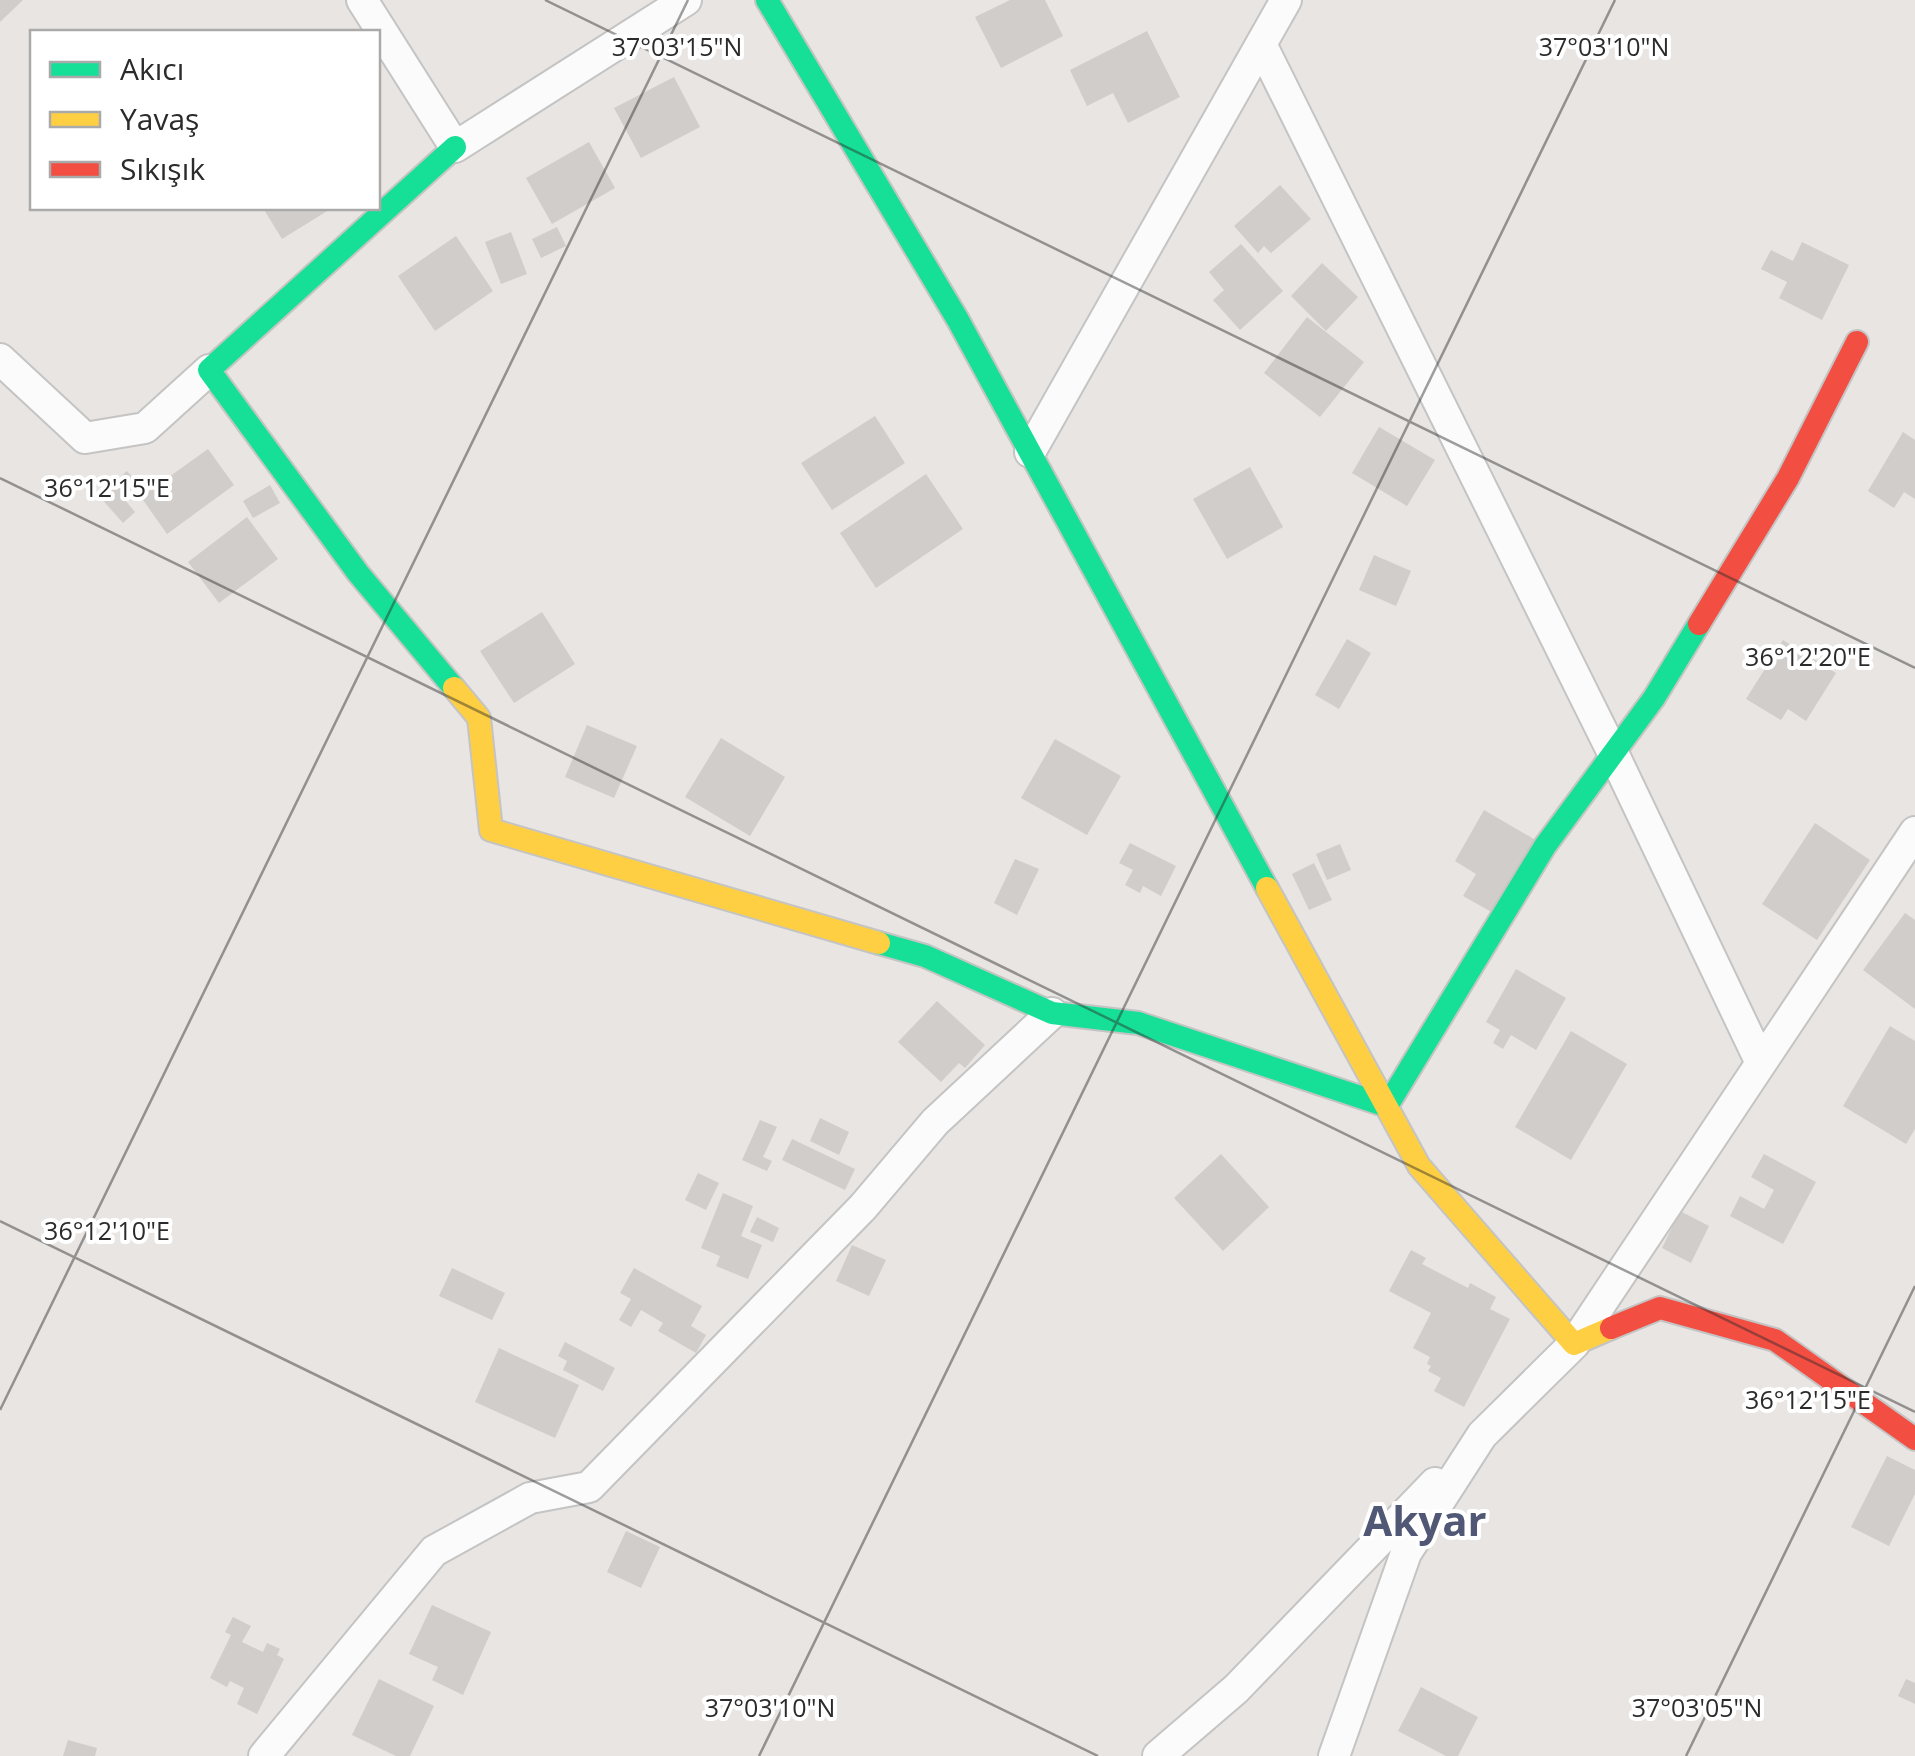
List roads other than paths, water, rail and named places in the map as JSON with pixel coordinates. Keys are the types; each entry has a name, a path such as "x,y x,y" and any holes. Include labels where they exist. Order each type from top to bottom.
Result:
{"street":[{"path":"362,0 455,147"},
{"path":"0,359 86,438 145,428 455,147 686,0"},
{"path":"766,0 958,320 1419,1166 1574,1344"},
{"path":"1030,452 1286,0"},
{"path":"1261,44 1613,752 1762,1063"},
{"path":"1387,1106 1545,846 1654,698 1788,478 1857,342"},
{"path":"209,370 358,573 479,718 491,830 925,956 1052,1013 1138,1023 1387,1106"},
{"path":"1158,1756 1236,1688 1574,1344 1915,832"},
{"path":"264,1756 434,1551 530,1498 589,1487 862,1207 935,1122 1052,1013"},
{"path":"1574,1344 1660,1308 1736,1329 1775,1340 1915,1439"},
{"path":"1334,1756 1406,1553 1482,1434"}],"district":[{"name":"Akyar","path":"1425,1521"}]}
